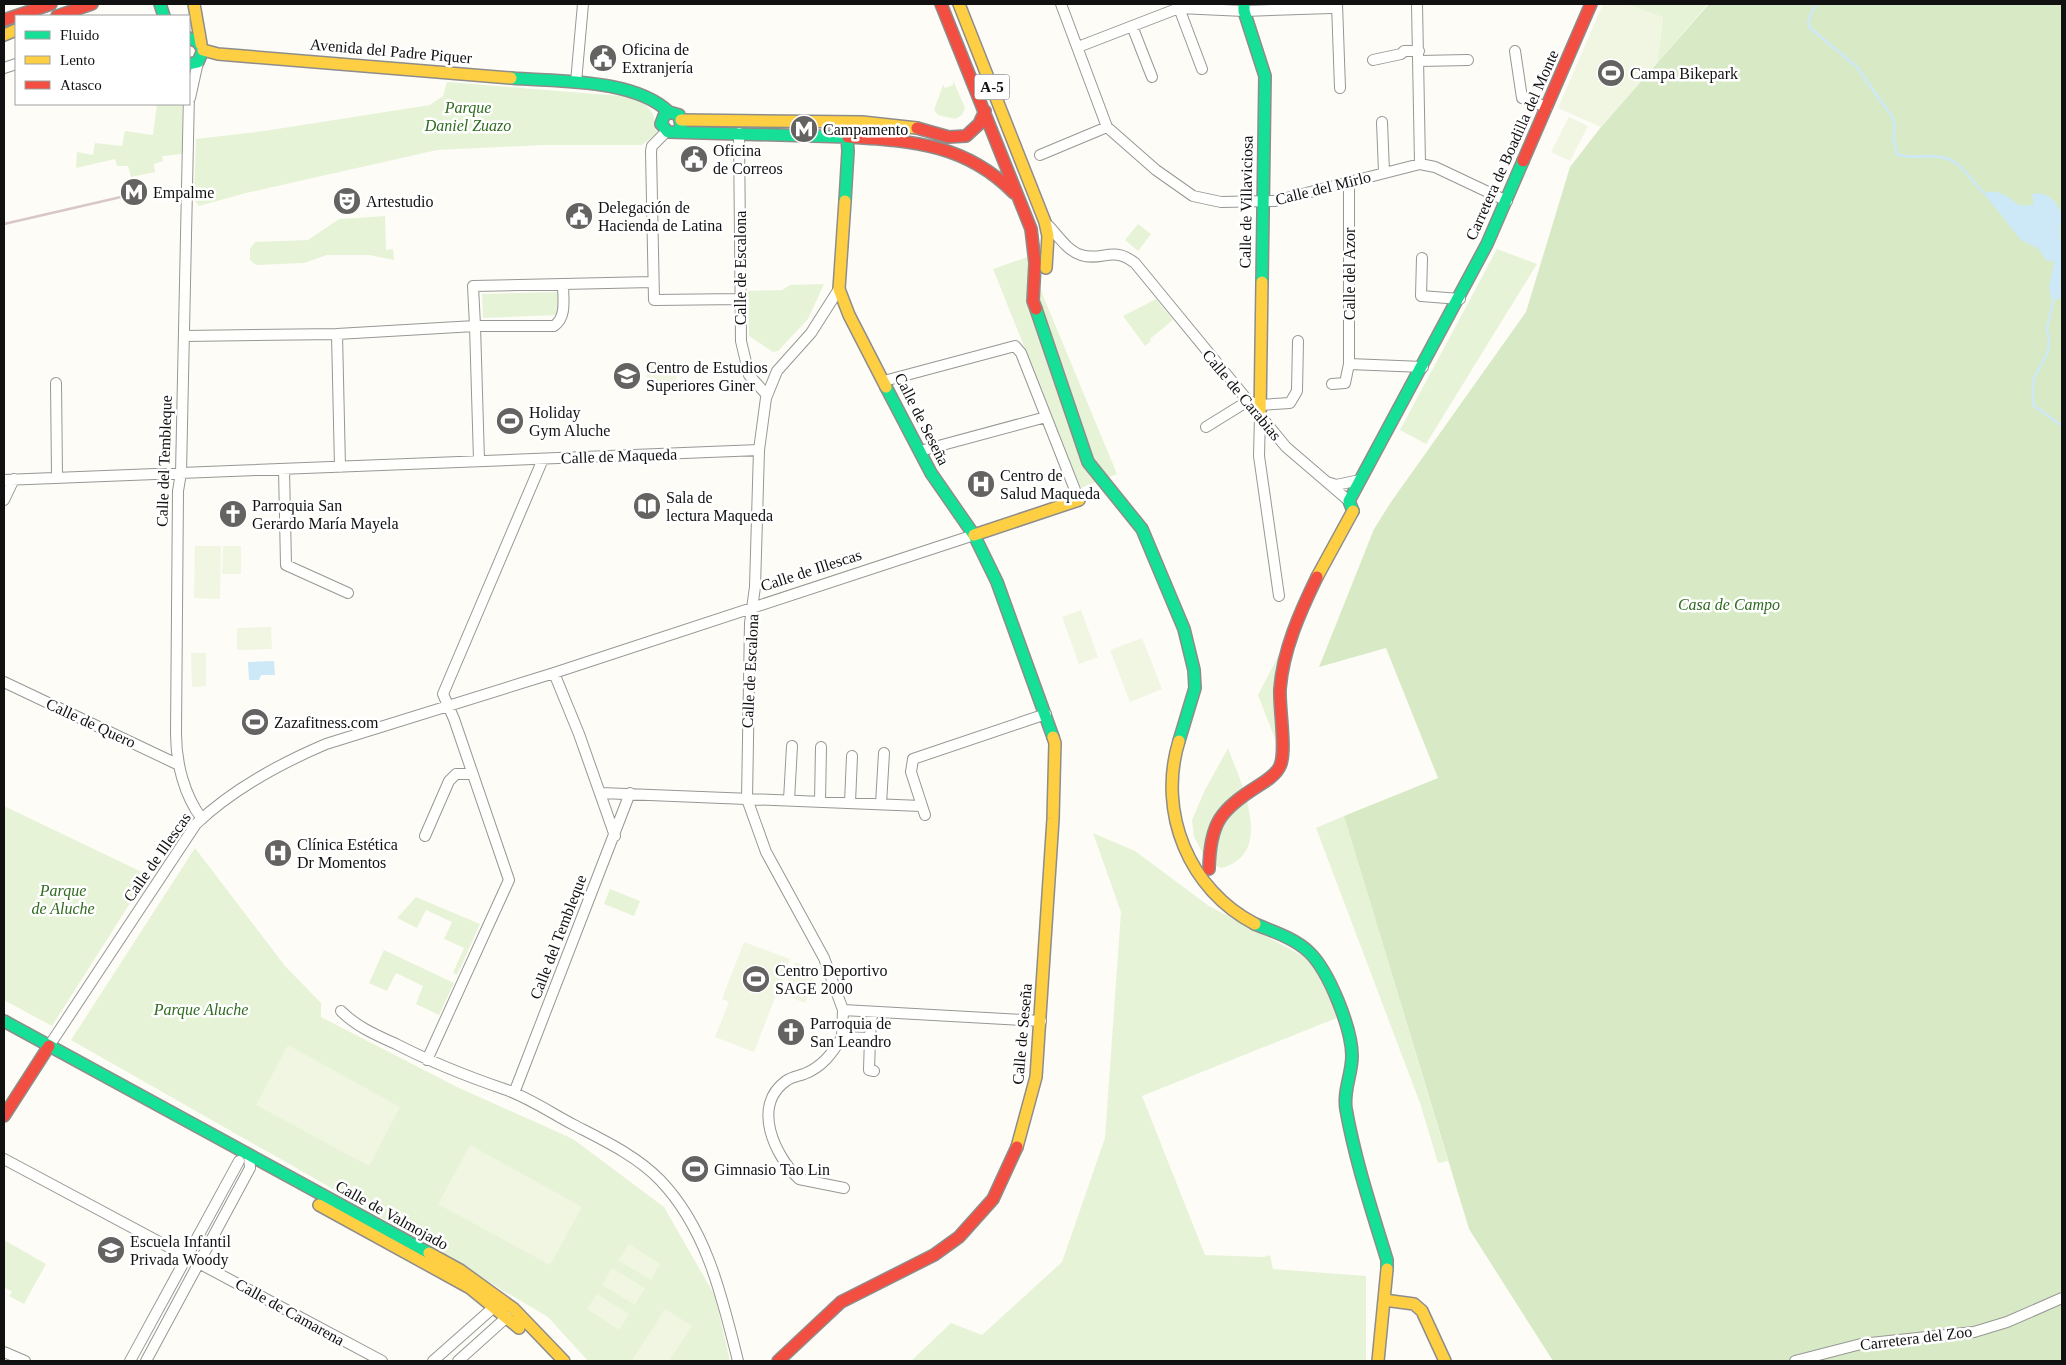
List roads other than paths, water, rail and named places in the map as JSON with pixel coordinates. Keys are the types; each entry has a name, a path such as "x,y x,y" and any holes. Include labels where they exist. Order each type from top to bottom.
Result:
{"main road":[{"path":"4,20 19,9 51,4"},
{"path":"60,15 92,4"},
{"path":"193,63 202,47 194,4"},
{"name":"A-5","path":"941,4 1022,201 1031,229 1035,263 1033,301 1088,462 1103,484 1132,512 1142,528 1191,649 1195,688 1171,776 1172,809 1176,828 1189,859 1214,893 1245,918 1307,950 1324,972 1351,1046 1351,1067 1345,1098 1346,1108 1369,1201 1387,1260 1390,1301"},
{"name":"A-5","path":"959,4 1045,222"},
{"name":"Carretera de Boadilla del Monte","path":"1209,869 1209,843 1215,822 1221,813 1269,778 1281,765 1283,751 1280,696 1291,639 1307,598 1351,506 1363,476 1460,298 1507,201 1592,4"},
{"name":"Calle de Villaviciosa","path":"1244,8 1265,76 1260,411"},
{"name":"Avenida del Padre Piquer","path":"190,38 195,39 202,47 218,54 576,82 632,92 663,105 669,112"},
{"path":"680,125 679,115 669,112 663,116 660,122 666,132 672,134 680,125 846,122 917,128 958,138 971,136 979,127 985,111"},
{"name":"Calle de Seseña","path":"778,1361 841,1302 934,1255 959,1237 993,1199 1016,1154 1036,1077 1055,775 1055,743 998,582 974,535 931,473 849,315 839,289 848,137 846,122"},
{"path":"680,125 739,133 848,137 907,142 958,156 991,171 1022,201"},
{"path":"932,148 937,133"},
{"path":"1045,222 1048,236 1045,296 1050,324 1097,453 1103,465 1129,494"},
{"name":"Calle de Illescas","path":"974,535 1079,500"},
{"path":"1143,510 1200,652 1204,674 1202,703 1198,718"},
{"path":"1189,751 1182,787 1184,812 1189,832 1209,869 1234,896 1264,917 1312,941 1329,964 1360,1048 1361,1059 1356,1085 1358,1107"},
{"name":"Calle de Valmojado","path":"4,1021 46,1050 244,1158 460,1270 564,1361"},
{"name":"Calle de Valmojado","path":"4,1033 46,1050"},
{"name":"Calle de Illescas","path":"4,1116 46,1050"},
{"name":"Calle de Valmojado","path":"244,1158 250,1168 470,1288 494,1307 511,1313 551,1361"},
{"path":"1372,1169 1397,1265 1378,1361"},
{"path":"1386,1361 1390,1301"},
{"path":"1390,1301 1414,1304 1422,1311 1445,1361"}],"street":[{"path":"576,82 583,4"},
{"path":"1040,155 1107,127 1061,4"},
{"path":"1078,47 1179,8 1331,8 1337,4"},
{"path":"1337,4 1340,88"},
{"path":"1417,4 1420,164"},
{"path":"1179,8 1202,69"},
{"path":"1132,26 1152,78"},
{"path":"1373,60 1401,54 1404,51 1419,56 1468,60"},
{"path":"1515,51 1522,98 1547,107"},
{"name":"Calle del Tembleque","path":"190,88 193,63"},
{"name":"Calle del Tembleque","path":"189,105 181,474 178,491 176,734 179,765 194,808 202,819"},
{"name":"Calle del Mirlo","path":"1382,122 1384,172"},
{"name":"Calle del Mirlo","path":"1107,127 1156,170 1193,196 1221,202 1275,201 1420,164 1435,167 1507,201"},
{"path":"666,132 652,146 650,151 652,282 654,300 740,299"},
{"name":"Calle de Escalona","path":"739,133 740,299 743,357 749,375 766,394"},
{"name":"Calle del Azor","path":"1332,384 1345,383 1349,364 1350,183"},
{"name":"Calle de Carabias","path":"1045,222 1071,250 1082,256 1091,257 1115,253 1129,258 1148,278 1248,401"},
{"path":"1422,258 1422,296 1460,298"},
{"path":"479,460 473,286 652,282"},
{"path":"184,336 337,334 474,326 554,326 560,322 563,315 563,284"},
{"name":"Calle de Escalona","path":"839,289 811,333 778,371 766,394 759,450 753,606 750,622 747,799 763,846 824,958 842,1010 842,1037"},
{"path":"337,334 340,467"},
{"path":"1206,427 1248,401 1260,411 1290,403 1296,391 1298,341"},
{"path":"884,381 1015,346 1021,353 1079,500"},
{"path":"1349,364 1422,367"},
{"path":"56,383 57,476"},
{"name":"Calle de Carabias","path":"1260,411 1286,447 1351,506"},
{"name":"Calle de Villaviciosa","path":"1260,411 1259,456 1279,596"},
{"path":"920,451 1046,417"},
{"name":"Calle de Maqueda","path":"4,500 9,479 57,476 181,474 479,460 759,450"},
{"path":"427,1060 509,880 443,694 543,459"},
{"path":"284,469 286,565 348,593"},
{"path":"1323,481 1336,485 1363,476"},
{"name":"Calle de Illescas","path":"46,1050 185,840 202,819 232,795 298,756 326,744 447,705 554,674 753,606 974,535"},
{"path":"554,674 601,793 615,836"},
{"name":"Calle de Quero","path":"4,682 179,765"},
{"path":"601,793 881,804 923,810 911,772 913,758 1046,714"},
{"path":"789,800 792,746"},
{"path":"820,801 821,747"},
{"path":"881,804 884,753"},
{"path":"850,803 852,756"},
{"path":"425,836 449,781 456,774 472,774"},
{"name":"Calle del Tembleque","path":"514,1093 615,836 630,793"},
{"path":"842,1010 1041,1021"},
{"path":"342,1011 355,1024 427,1060 472,1079 514,1093 620,1149 659,1179 688,1216 706,1253 721,1294 738,1361"},
{"path":"872,1012 869,1070 874,1071"},
{"path":"844,1188 799,1179 778,1152 769,1131 770,1104 776,1091 785,1081 819,1067 834,1051 842,1037 870,1038"},
{"path":"130,1361 187,1256 244,1158"},
{"path":"8,1162 187,1256"},
{"path":"146,1361 250,1168"},
{"name":"Calle de Camarena","path":"187,1256 382,1361"},
{"name":"Carretera del Zoo","path":"1795,1361 1861,1344 1979,1331 2025,1316 2062,1298"},
{"path":"433,1361 494,1307"},
{"path":"458,1361 511,1313"},
{"path":"4,1352 25,1361"}],"water":[{"path":"1987,192 2000,193 2023,206 2034,204 2032,194 2043,194 2052,199 2058,207 2062,217 2060,227 2062,253 2061,298 2052,301 2049,287 2054,262 2046,260 2038,248 2021,240 1986,196"},
{"path":"274,661 275,675 261,675 259,680 249,680 248,662"}],"waterway":[{"path":"1816,4 1808,21 1810,28 1856,66 1891,115 1895,126 1893,137 1897,154 1908,157 1934,156 1948,159 1961,167 1987,196"},
{"path":"2054,298 2047,328 2048,351 2033,380 2033,405 2062,426"}],"railway":[{"path":"4,224 134,194"}],"place":[{"name":"Oficina de Extranjería","path":"603,58"},
{"name":"Campa Bikepark","path":"1611,73"},
{"name":"Campamento","path":"804,129"},
{"name":"Oficina de Correos","path":"694,159"},
{"name":"Empalme","path":"134,192"},
{"name":"Artestudio","path":"347,201"},
{"name":"Delegación de Hacienda de Latina","path":"579,216"},
{"name":"Centro de Estudios Superiores Giner","path":"627,376"},
{"name":"Holiday Gym Aluche","path":"510,421"},
{"name":"Centro de Salud Maqueda","path":"981,484"},
{"name":"Sala de lectura Maqueda","path":"647,506"},
{"name":"Parroquia San Gerardo María Mayela","path":"233,514"},
{"name":"Zazafitness.com","path":"255,722"},
{"name":"Clínica Estética Dr Momentos","path":"278,853"},
{"name":"Centro Deportivo SAGE 2000","path":"756,979"},
{"name":"Parroquia de San Leandro","path":"791,1032"},
{"name":"Gimnasio Tao Lin","path":"695,1169"},
{"name":"Escuela Infantil Privada Woody","path":"111,1250"}],"park label":[{"name":"Parque Daniel Zuazo","path":"468,116"},
{"name":"Casa de Campo","path":"1729,604"},
{"name":"Parque de Aluche","path":"63,899"},
{"name":"Parque Aluche","path":"201,1009"}]}
